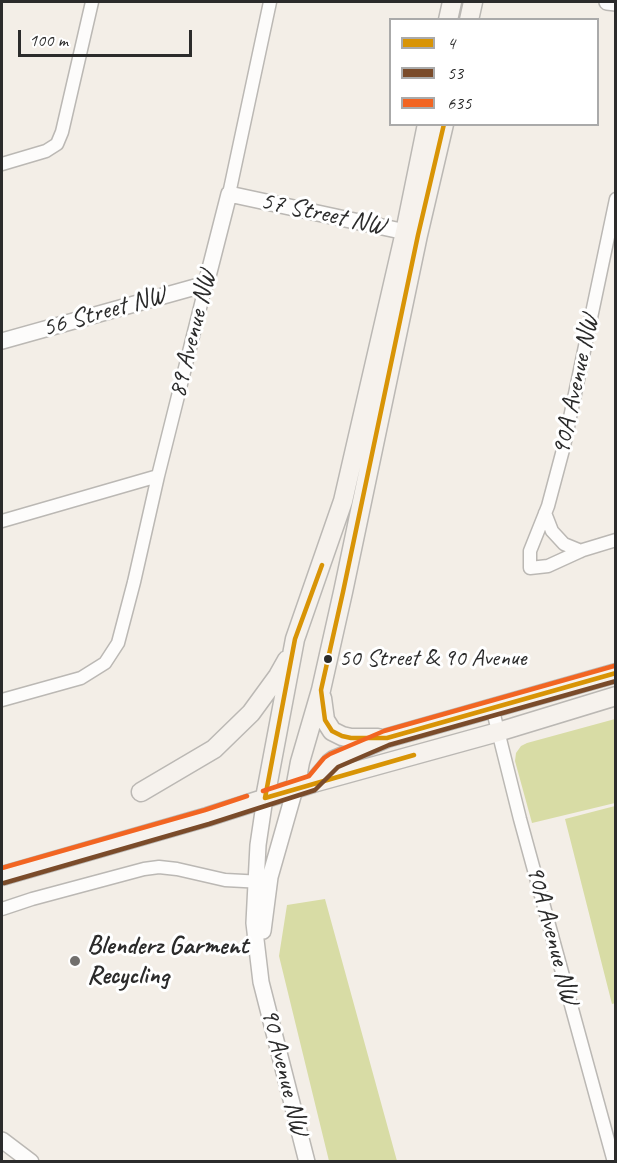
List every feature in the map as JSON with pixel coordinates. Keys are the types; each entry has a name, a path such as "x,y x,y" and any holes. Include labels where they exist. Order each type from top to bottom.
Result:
{"main road":[{"path":"448,18 452,2"},
{"path":"469,18 473,2"},
{"name":"90 Avenue NW","path":"295,789 344,592 411,234 427,126"},
{"name":"90 Avenue NW","path":"265,798 294,648 303,615 343,501 411,234 443,126"},
{"path":"141,792 214,750 251,713 278,676 294,648"},
{"path":"313,783 334,760 387,738 615,673"},
{"path":"321,690 325,720 332,731 351,738 387,738"},
{"path":"2,876 615,696"}],"street":[{"path":"2,164 46,151 57,144 63,132 92,2"},
{"name":"89 Avenue NW","path":"2,700 81,678 105,663 118,643 229,194 270,2"},
{"path":"607,2 615,3"},
{"name":"57 Street NW","path":"229,194 411,234"},
{"name":"90A Avenue NW","path":"581,551 548,566 530,568 530,551 545,513 564,446 615,199"},
{"name":"56 Street NW","path":"2,340 206,284"},
{"path":"2,521 158,476"},
{"path":"545,513 552,531 564,544 581,551 615,540"},
{"name":"90A Avenue NW","path":"492,707 520,819 614,1161"},
{"name":"90 Avenue NW","path":"262,882 295,789"},
{"name":"90 Avenue NW","path":"265,798 258,845 263,926 261,982 307,1161"},
{"path":"2,909 32,899 159,867 225,880 262,882"},
{"path":"2,1140 31,1161"}],"green space":[{"path":"615,719 615,803 532,823 515,761 516,753 521,746"},
{"path":"615,806 616,1003 612,1004 565,819"},
{"path":"325,899 397,1161 329,1161 279,956 287,905"}],"transit line":[{"name":"4","path":"444,126 418,235 321,690 325,720 332,731 342,736 387,738 616,673"},
{"name":"4","path":"265,798 295,639 322,565"},
{"name":"635","path":"263,791 309,776 330,754 384,731 614,666"},
{"name":"53","path":"4,883 209,824 315,790 338,767 389,745 616,681"},
{"name":"4","path":"265,798 414,755"},
{"name":"635","path":"2,868 247,796"}],"place":[{"name":"50 Street & 90 Avenue","path":"328,659"},
{"name":"Blenderz Garment Recycling","path":"75,961"}]}
